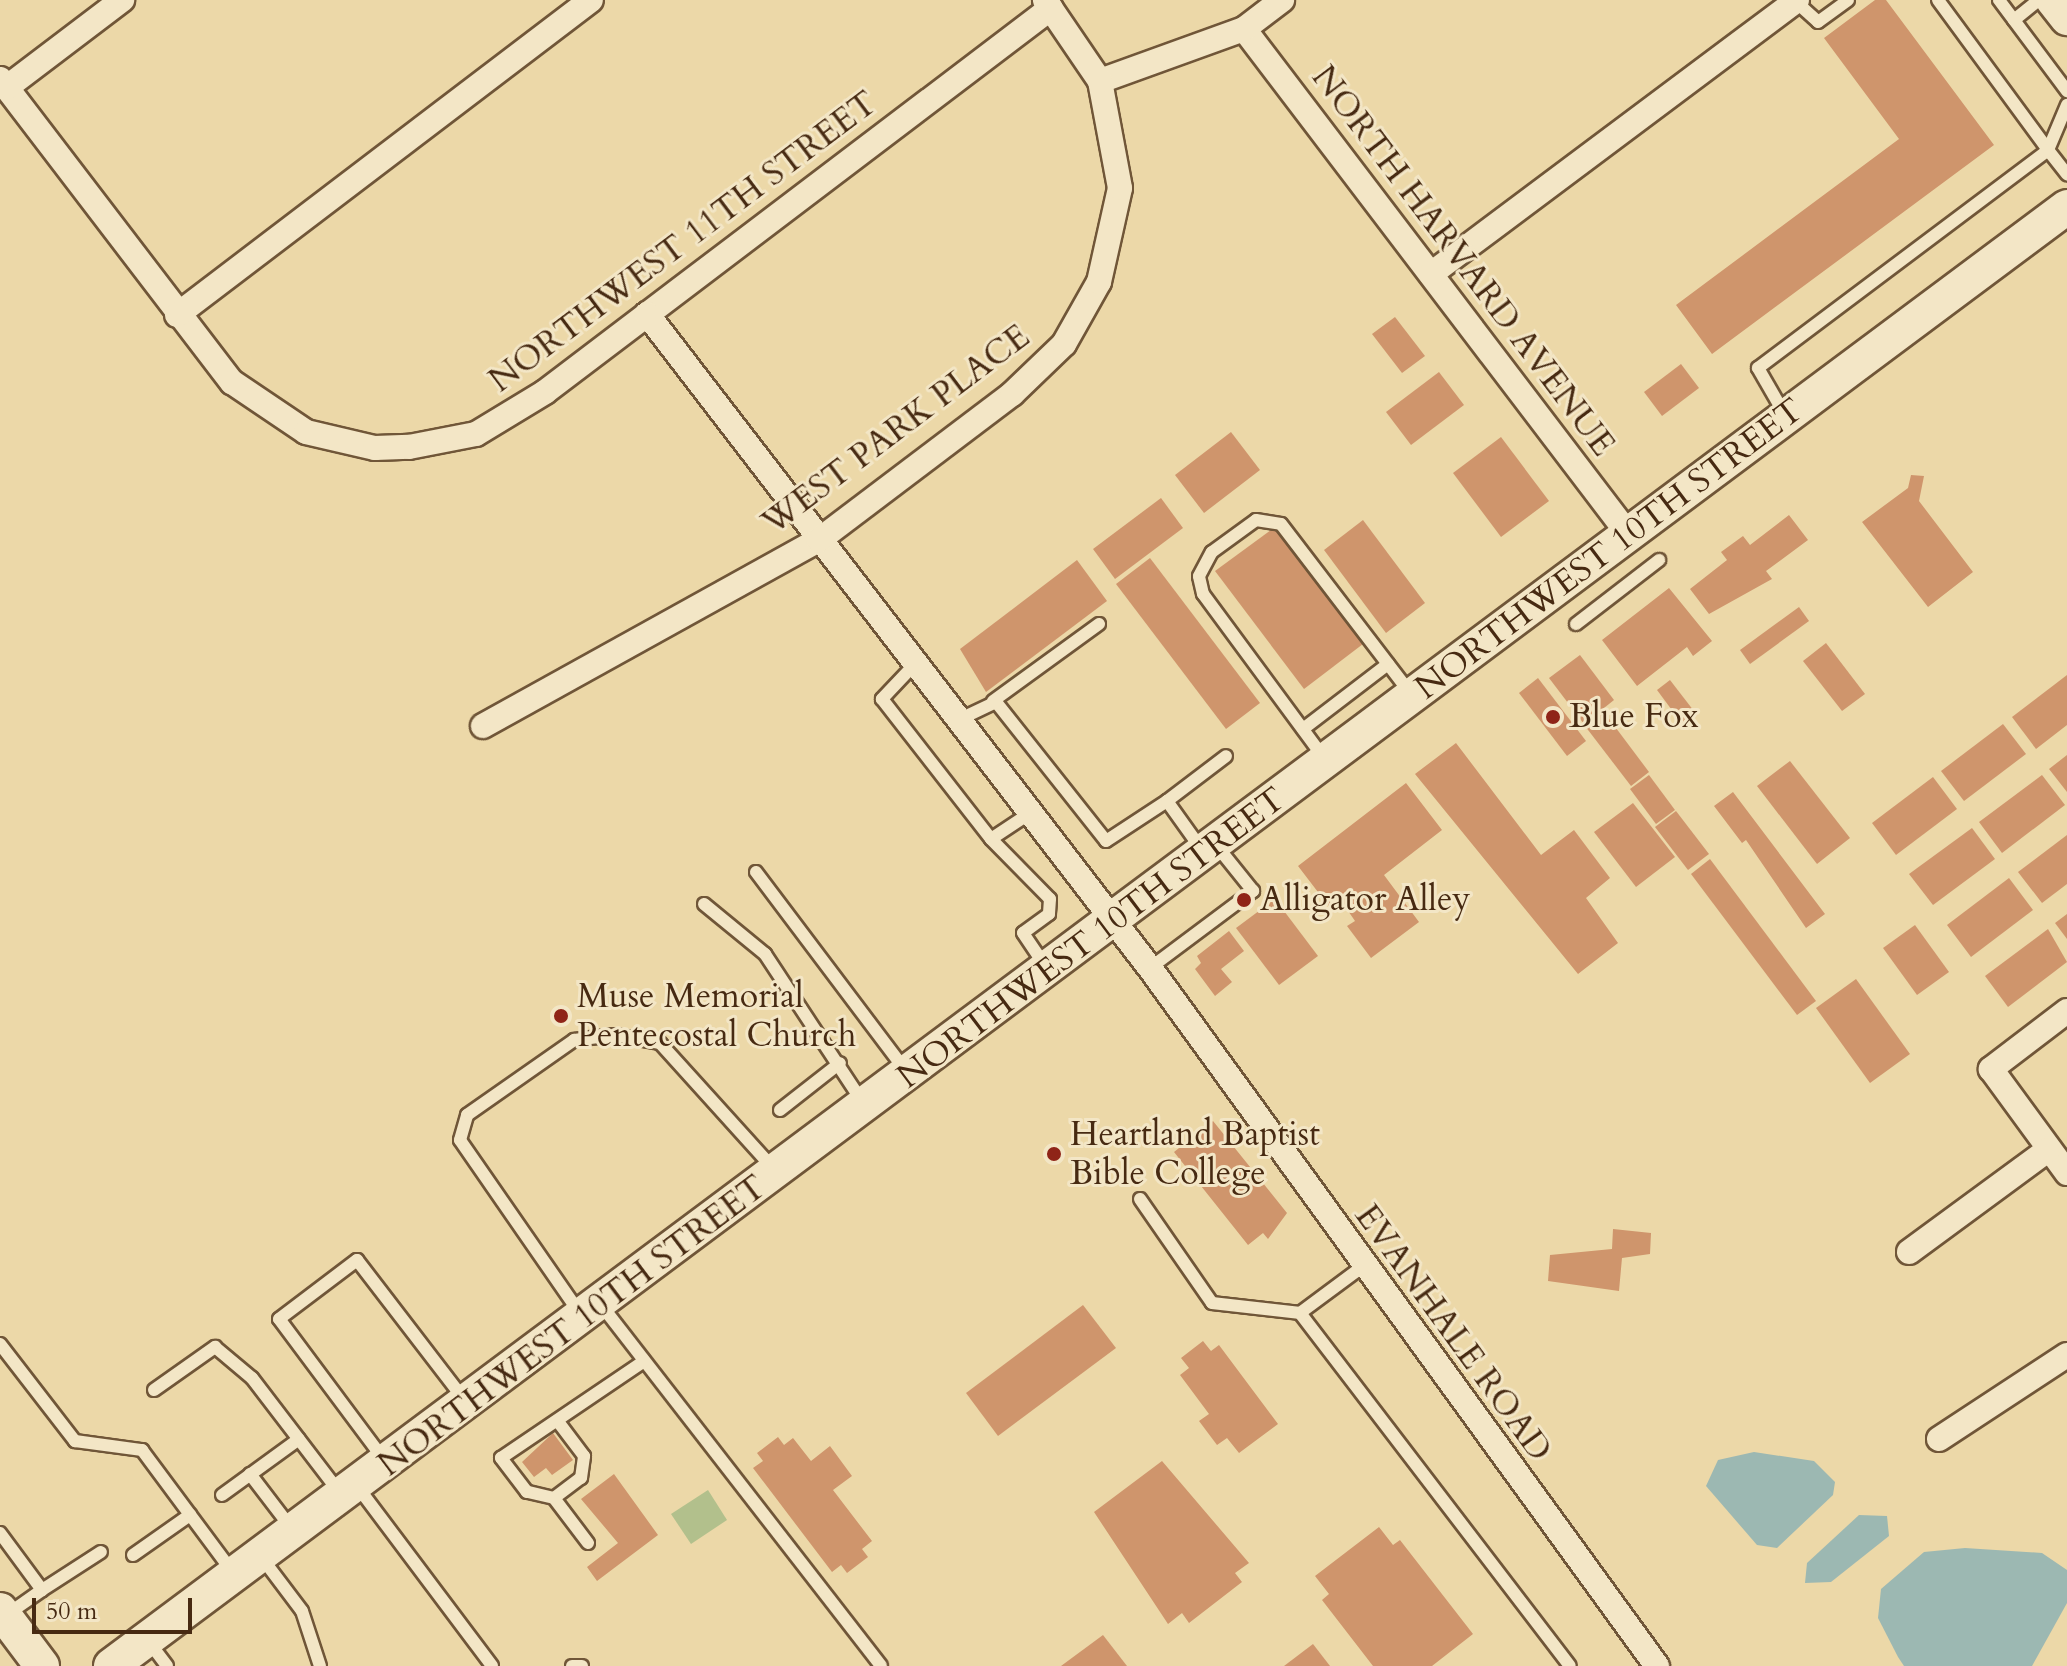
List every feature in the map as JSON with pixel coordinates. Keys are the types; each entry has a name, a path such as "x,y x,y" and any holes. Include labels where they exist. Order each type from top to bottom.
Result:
{"main road":[{"path":"2053,0 2067,18"},
{"name":"NORTHWEST 10TH STREET","path":"111,1666 593,1312 2067,207"},
{"path":"2,1613 42,1666"}],"street":[{"path":"3,84 122,0"},
{"path":"177,315 591,0"},
{"path":"1048,4 1100,81 1244,29 1282,0"},
{"path":"1431,274 1796,0"},
{"name":"NORTHWEST 11TH STREET","path":"3,84 177,315 257,404 326,437 409,447 476,434 545,392 1048,4"},
{"name":"NORTH HARVARD AVENUE","path":"1244,29 1629,535"},
{"name":"WEST PARK PLACE","path":"483,726 819,540 1041,370 1083,315 1110,253 1120,188 1100,81"},
{"name":"EVANHALE ROAD","path":"647,314 1027,815 1150,968 1362,1267 1657,1666"},
{"path":"2067,1011 1991,1069 2067,1173"},
{"path":"1909,1252 2048,1150"},
{"path":"1939,1439 2067,1355"}],"lane":[{"path":"1796,0 1812,23 1848,0"},
{"path":"1938,0 2067,174"},
{"path":"1999,0 2067,91"},
{"path":"2014,20 2039,0"},
{"path":"1786,415 1758,368 2048,150 2067,105"},
{"path":"1326,761 1203,594 1199,576 1212,552 1256,520 1281,524 1412,696"},
{"path":"1576,624 1659,560"},
{"path":"956,721 993,701 1099,624"},
{"path":"1303,729 1388,664"},
{"path":"914,665 880,695 991,839 1050,899 1049,914 1023,933 1048,970"},
{"path":"993,701 1106,841 1167,801 1226,756"},
{"path":"1150,968 1253,891 1167,801"},
{"path":"991,839 1027,815"},
{"path":"756,872 909,1074"},
{"path":"704,904 765,954 840,1063 866,1107"},
{"path":"777,1174 660,1043 615,1035 574,1040 467,1115 460,1140 593,1312 644,1361 881,1666"},
{"path":"780,1110 840,1063"},
{"path":"1140,1199 1212,1303 1300,1313 1362,1267"},
{"path":"387,1464 279,1319 357,1260 468,1405"},
{"path":"1300,1313 1570,1666"},
{"path":"0,1344 75,1441 142,1450 190,1515 302,1611 320,1666"},
{"path":"154,1390 215,1347 252,1378 299,1439 350,1491 492,1666"},
{"path":"588,1543 554,1498 527,1492 501,1458 546,1424 560,1424 644,1361"},
{"path":"554,1498 581,1478 584,1456 560,1424"},
{"path":"222,1495 299,1439"},
{"path":"250,1474 294,1531"},
{"path":"133,1555 190,1515"},
{"path":"0,1533 42,1590"},
{"path":"2,1613 101,1552"},
{"path":"147,1639 167,1666"},
{"path":"572,1666 582,1666"}],"green space":[{"path":"708,1490 727,1520 691,1544 671,1514"}],"water":[{"path":"1754,1452 1814,1461 1835,1482 1833,1495 1777,1548 1757,1545 1706,1486 1718,1460"},
{"path":"1859,1515 1887,1516 1889,1536 1831,1582 1805,1583 1807,1563"},
{"path":"1965,1548 2042,1553 2067,1570 2067,1603 2032,1666 1904,1666 1898,1657 1878,1618 1881,1589 1924,1552"}],"building":[{"path":"1875,0 1886,0 1994,145 1712,354 1676,305 1899,139 1824,38"},
{"path":"1395,317 1425,356 1402,373 1372,334"},
{"path":"1681,364 1699,388 1662,416 1644,392"},
{"path":"1439,372 1464,405 1411,445 1386,412"},
{"path":"1231,432 1260,470 1204,513 1175,475"},
{"path":"1501,437 1549,501 1501,537 1453,473"},
{"path":"1911,475 1924,476 1919,501 1973,572 1928,607 1862,522 1908,488"},
{"path":"1161,498 1183,528 1115,579 1093,549"},
{"path":"1789,515 1808,540 1766,571 1772,579 1709,614 1690,589 1727,560 1721,552 1743,536 1750,545"},
{"path":"1363,520 1425,603 1386,633 1324,550"},
{"path":"1275,527 1363,644 1304,689 1215,571"},
{"path":"1150,558 1260,703 1226,729 1116,584"},
{"path":"1077,560 1107,601 986,692 960,649"},
{"path":"1669,588 1712,641 1693,656 1687,647 1637,686 1602,640"},
{"path":"1799,607 1809,621 1750,664 1740,650"},
{"path":"1826,643 1865,694 1842,711 1803,661"},
{"path":"1580,655 1614,700 1584,724 1549,678"},
{"path":"2067,675 2067,725 2036,749 2012,717"},
{"name":"Blue Fox","path":"1538,678 1586,741 1567,756 1519,693"},
{"path":"1670,680 1697,715 1683,725 1657,690"},
{"path":"1604,712 1649,772 1631,786 1585,726"},
{"path":"2003,724 2026,754 1964,801 1941,771"},
{"path":"1456,743 1541,855 1574,830 1610,878 1586,898 1618,943 1578,974 1415,774"},
{"path":"2067,755 2067,792 2049,769"},
{"path":"1790,761 1850,838 1817,864 1757,786"},
{"path":"1649,775 1675,810 1656,824 1630,789"},
{"path":"2042,775 2065,805 2002,853 1979,822"},
{"path":"1933,777 1957,809 1896,855 1872,823"},
{"path":"1406,783 1442,830 1384,875 1419,922 1371,958 1347,926 1355,921 1344,905 1334,913 1298,866"},
{"path":"1733,792 1825,914 1806,928 1746,840 1742,843 1714,806"},
{"path":"1633,803 1675,857 1636,887 1594,832"},
{"path":"1676,811 1709,854 1688,870 1655,827"},
{"path":"1972,828 1995,859 1933,905 1909,874"},
{"path":"2067,835 2067,884 2042,903 2018,872"},
{"path":"1710,859 1816,1001 1797,1015 1691,874"},
{"path":"2009,878 2033,910 1971,957 1947,925"},
{"path":"1275,899 1318,956 1279,985 1236,928"},
{"path":"2067,914 2067,939 2055,923"},
{"path":"1915,925 1949,972 1917,995 1883,948"},
{"path":"2048,929 2067,962 2008,1007 1985,976"},
{"path":"1229,931 1244,951 1221,969 1232,982 1215,996 1195,969 1201,963 1197,956"},
{"path":"1856,979 1910,1054 1870,1083 1816,1008"},
{"path":"1213,1121 1287,1213 1268,1239 1263,1233 1248,1245 1174,1152"},
{"path":"1613,1229 1651,1233 1650,1254 1622,1258 1619,1291 1548,1281 1550,1255 1612,1249"},
{"path":"1083,1305 1116,1348 998,1436 966,1393"},
{"path":"1203,1341 1211,1351 1219,1345 1278,1424 1239,1453 1227,1438 1217,1445 1199,1421 1209,1414 1180,1375 1189,1368 1181,1358"},
{"path":"553,1433 573,1460 552,1475 546,1468 534,1477 522,1462"},
{"path":"778,1437 784,1445 793,1438 811,1461 830,1446 852,1476 833,1490 872,1541 862,1549 868,1557 847,1573 841,1565 832,1572 753,1468 763,1461 757,1453"},
{"path":"1162,1461 1249,1563 1235,1573 1242,1582 1189,1623 1182,1613 1168,1624 1094,1512"},
{"path":"614,1474 658,1535 597,1581 587,1567 618,1543 581,1499"},
{"path":"1379,1527 1393,1545 1400,1540 1473,1634 1432,1666 1373,1666 1322,1600 1329,1594 1315,1576"},
{"path":"1103,1635 1127,1666 1061,1666"},
{"path":"1313,1644 1330,1666 1284,1666"}],"place":[{"name":"Blue Fox","path":"1553,717"},
{"name":"Alligator Alley","path":"1244,900"},
{"name":"Muse Memorial Pentecostal Church","path":"561,1016"},
{"name":"Heartland Baptist Bible College","path":"1054,1154"}]}
